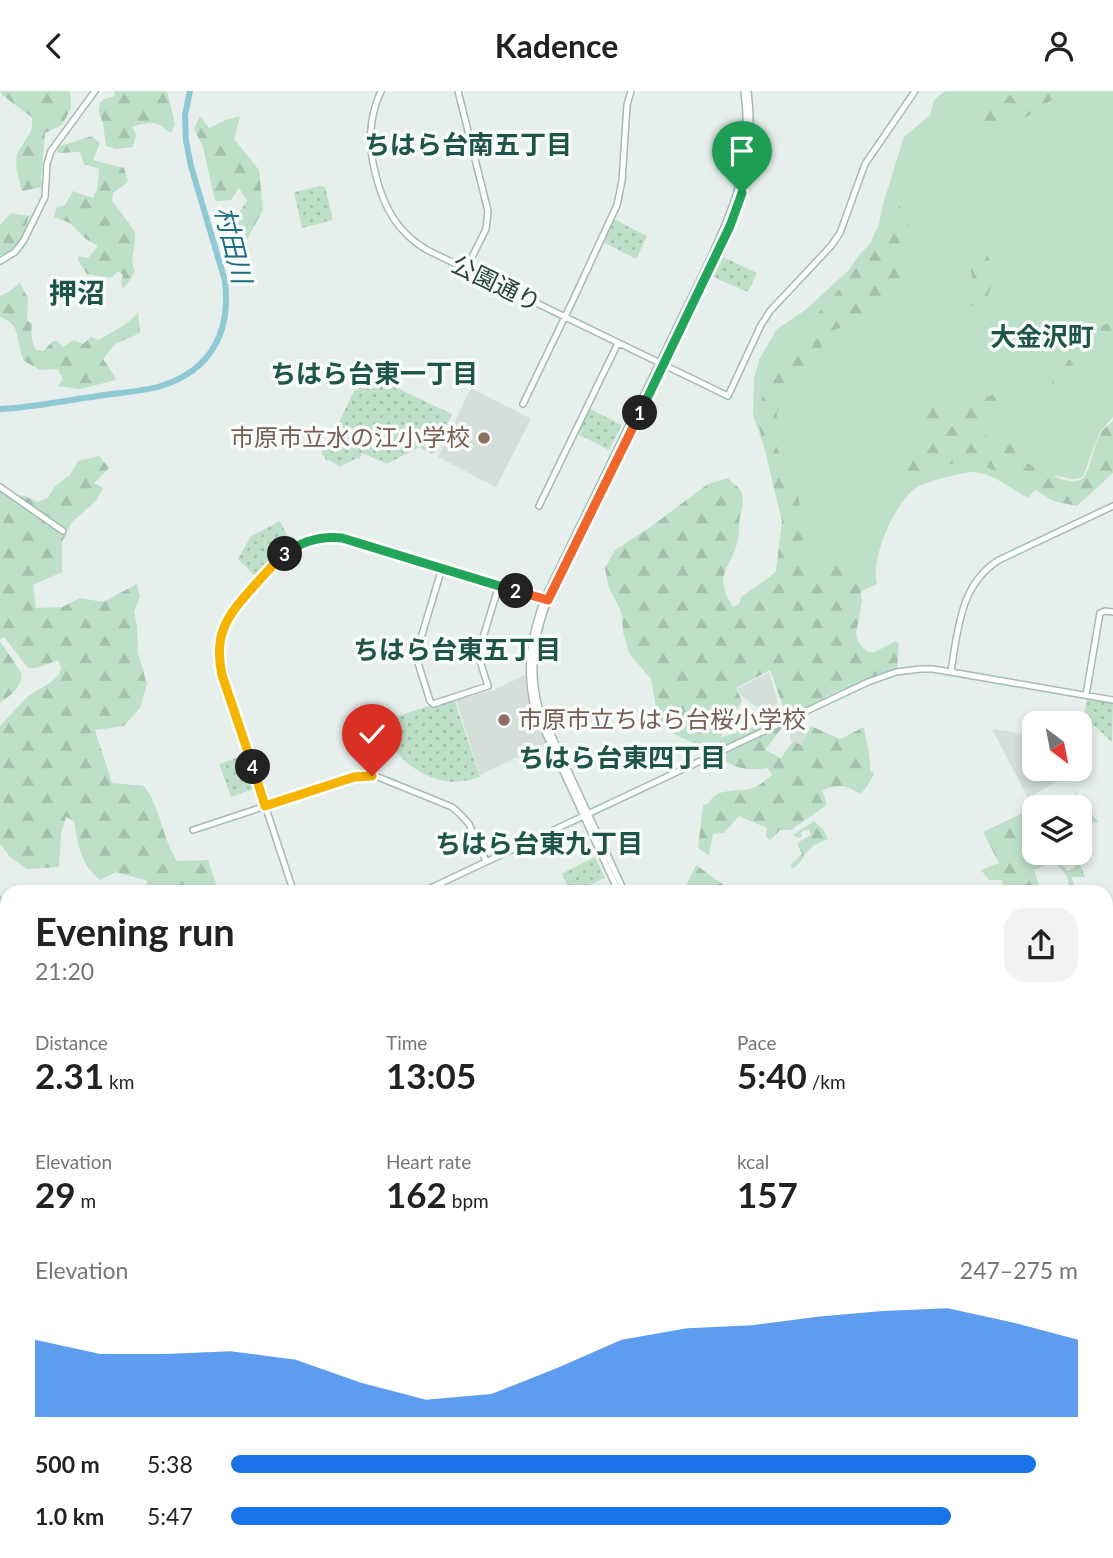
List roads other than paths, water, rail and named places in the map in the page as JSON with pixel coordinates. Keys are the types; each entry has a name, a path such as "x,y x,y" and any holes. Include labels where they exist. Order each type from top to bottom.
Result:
{"street":[{"path":"0,261 15,251 24,240 45,197 47,164 51,151 95,91"},
{"name":"公園通り","path":"381,91 372,118 369,140 373,164 383,201 397,225 415,243 728,396 769,311 840,233 865,164 915,91"},
{"path":"458,91 488,211 486,229 466,269"},
{"path":"523,404 617,205 622,181 627,105 631,91"},
{"path":"621,885 538,717 529,677 530,648 536,620 662,363 736,199 742,176 747,129 746,91"},
{"path":"539,506 618,343"},
{"path":"0,487 63,531"},
{"path":"951,671 963,607 972,587 986,569 999,560 1113,506"},
{"path":"291,885 219,662 220,638 233,609 282,556 296,546 316,539 335,537 546,600"},
{"path":"442,568 417,656 433,704 488,686 479,651 499,585"},
{"path":"1086,695 1100,613 1113,612"},
{"path":"436,885 868,682 896,673 920,669 951,671 1113,700"},
{"path":"193,830 366,775 426,796 459,813 469,824 486,861"},
{"path":"585,814 616,885"}],"waterway":[{"name":"村田川","path":"0,409 161,386 193,370 214,346 225,316 225,281 186,141 185,115 190,91"}],"place":[{"name":"市原市立水の江小学校","path":"484,438"},
{"name":"市原市立ちはら台桜小学校","path":"504,720"}],"district":[{"name":"ちはら台南五丁目","path":"468,145"},
{"name":"押沼","path":"77,293"},
{"name":"大金沢町","path":"1042,337"},
{"name":"ちはら台東一丁目","path":"374,374"},
{"name":"ちはら台東五丁目","path":"457,650"},
{"name":"ちはら台東四丁目","path":"622,758"},
{"name":"ちはら台東九丁目","path":"539,844"}]}
